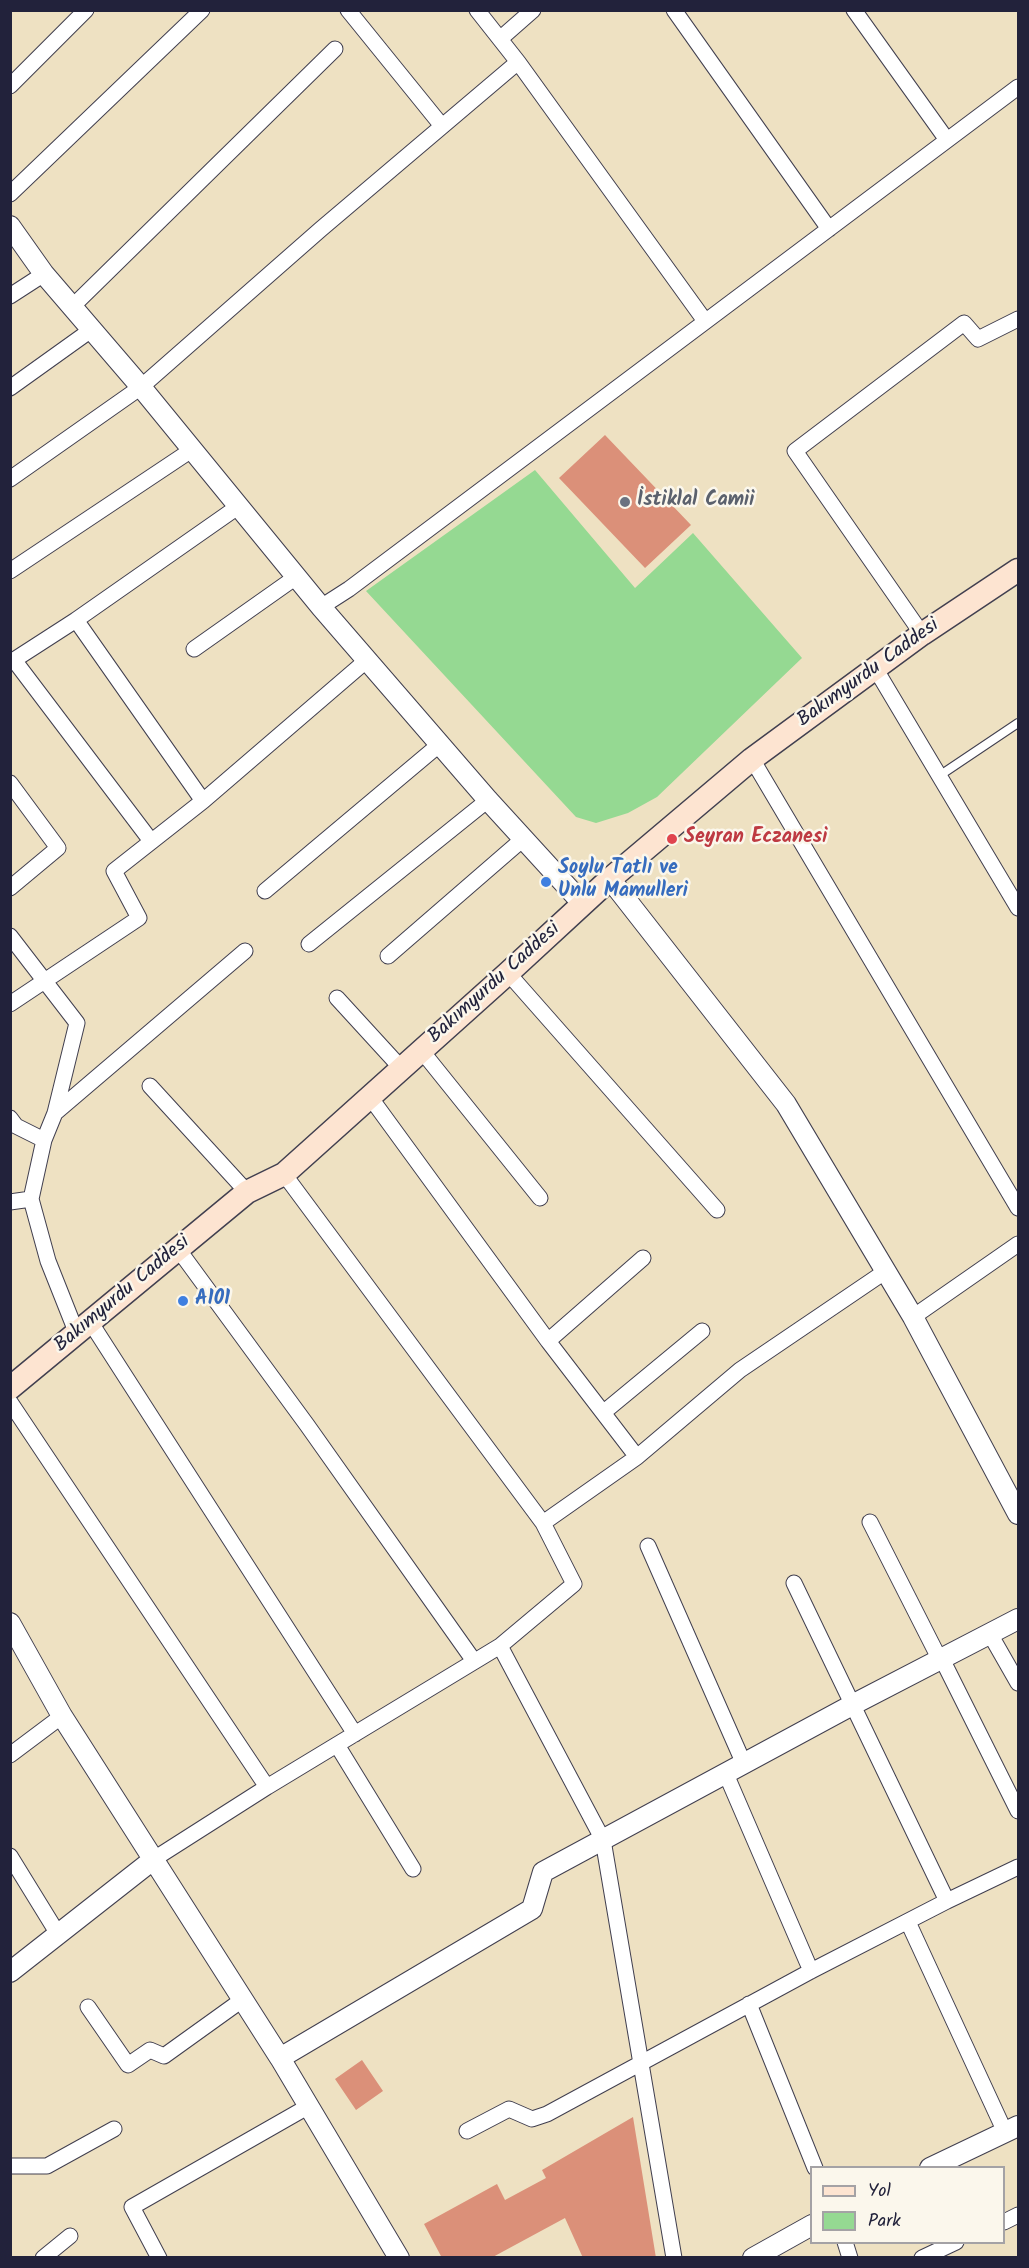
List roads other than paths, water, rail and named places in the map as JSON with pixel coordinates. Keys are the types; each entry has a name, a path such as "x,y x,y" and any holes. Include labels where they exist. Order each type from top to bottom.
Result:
{"main road":[{"name":"Bakımyurdu Caddesi","path":"10,1388 247,1192 284,1174 508,974 610,879 752,759 922,634 1018,570"}],"street":[{"path":"10,86 86,10"},
{"path":"10,194 202,10"},
{"path":"348,10 442,126"},
{"path":"477,10 518,62 705,321"},
{"path":"500,39 533,10"},
{"path":"674,10 830,229"},
{"path":"854,10 947,140"},
{"path":"73,306 335,49"},
{"path":"10,479 141,387 321,229 518,62"},
{"path":"321,608 1018,87"},
{"path":"10,226 44,274 141,387 321,608 523,840 583,904"},
{"path":"10,297 44,274"},
{"path":"922,634 795,451 964,323 978,339 1018,319"},
{"path":"10,388 92,330"},
{"path":"10,571 192,449"},
{"path":"151,841 14,660 76,620 239,506"},
{"path":"194,649 296,578"},
{"path":"76,620 203,801"},
{"path":"10,1004 139,918 114,872 203,801 367,660"},
{"path":"876,668 1018,908"},
{"path":"265,891 440,744"},
{"path":"752,759 1018,1208"},
{"path":"10,783 58,848 10,888"},
{"path":"309,944 488,800"},
{"path":"388,956 523,840"},
{"path":"610,879 786,1104 913,1317 1018,1514"},
{"path":"10,936 77,1023 55,1113 44,1140 31,1199 48,1261 84,1329 356,1734"},
{"path":"55,1113 245,951"},
{"path":"508,974 717,1210"},
{"path":"337,998 402,1069"},
{"path":"422,1050 540,1198"},
{"path":"150,1086 247,1192"},
{"path":"370,1097 548,1341 637,1457"},
{"path":"10,1118 16,1126 44,1140"},
{"path":"10,1972 154,1859 267,1787 500,1646 574,1584 543,1523 284,1174"},
{"path":"10,1202 31,1199"},
{"path":"913,1317 1018,1244"},
{"path":"178,1249 307,1425 474,1661"},
{"path":"548,1341 643,1258"},
{"path":"543,1523 637,1457 740,1370 886,1271"},
{"path":"604,1412 702,1331"},
{"path":"10,1402 267,1787"},
{"path":"870,1522 1018,1811"},
{"path":"648,1546 744,1764"},
{"path":"794,1583 947,1901"},
{"path":"280,2058 532,1909 543,1872 854,1704 1018,1619"},
{"path":"10,1623 62,1716 280,2058 399,2258"},
{"path":"990,1634 1018,1683"},
{"path":"500,1646 603,1840 674,2258"},
{"path":"10,1755 62,1716"},
{"path":"337,1745 413,1869"},
{"path":"726,1774 811,1971"},
{"path":"10,1856 58,1934"},
{"path":"467,2131 509,2109 532,2120 548,2114 811,1971 1018,1867"},
{"path":"908,1922 1012,2129 934,2166"},
{"path":"88,2007 128,2065 150,2050 164,2056 242,2000"},
{"path":"749,2004 814,2166"},
{"path":"159,2258 132,2207 309,2106"},
{"path":"10,2166 47,2166 114,2130"},
{"path":"753,2258 810,2226"},
{"path":"43,2258 70,2236"},
{"path":"922,2258 952,2244"}],"lane":[{"path":"939,776 1018,723"}],"place":[{"name":"İstiklal Camii","path":"625,502"},
{"name":"Seyran Eczanesi","path":"672,839"},
{"name":"Soylu Tatlı ve Unlu Mamulleri","path":"546,882"},
{"name":"A101","path":"183,1301"}]}
